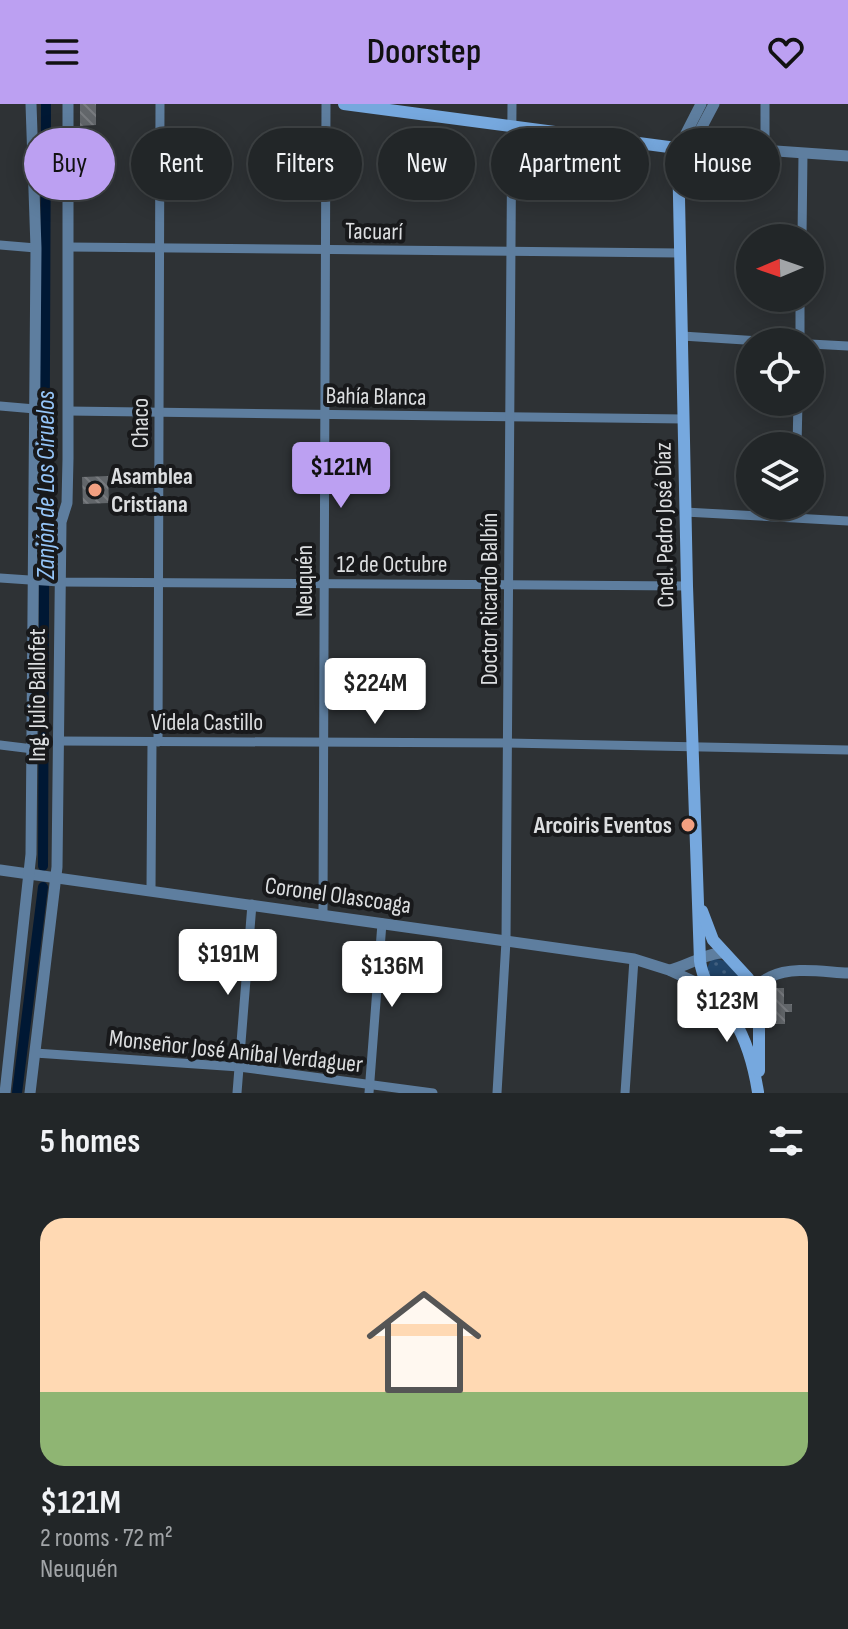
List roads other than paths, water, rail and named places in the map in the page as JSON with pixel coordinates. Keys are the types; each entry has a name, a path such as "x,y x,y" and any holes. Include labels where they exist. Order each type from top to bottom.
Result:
{"main road":[{"path":"344,104 665,145"},
{"name":"Cnel. Pedro José Díaz","path":"679,200 692,746 703,975 708,988 742,1034 754,1068 758,1093"},
{"name":"Cnel. Pedro José Díaz","path":"698,901 707,927 750,987 760,1014 758,1093"}],"street":[{"name":"Ing. Julio Ballofet","path":"5,1093 4,1072 29,874 33,749 37,581 36,248 31,104"},
{"name":"Ing. Julio Ballofet","path":"30,1093 56,876 56,582 61,522 67,503 68,104"},
{"name":"Chaco","path":"151,890 159,583 160,104"},
{"name":"Neuquén","path":"323,915 326,104"},
{"name":"Doctor Ricardo Balbín","path":"497,1093 506,941 512,104"},
{"path":"692,128 701,104"},
{"path":"698,128 714,104"},
{"path":"765,104 765,128"},
{"path":"780,151 848,156"},
{"path":"802,224 803,153"},
{"path":"0,245 36,248"},
{"name":"Tacuarí","path":"68,247 680,253"},
{"path":"682,336 736,339"},
{"path":"824,345 848,346"},
{"path":"0,406 35,409"},
{"name":"Bahía Blanca","path":"68,411 684,419"},
{"path":"685,512 736,515"},
{"path":"822,520 848,521"},
{"name":"12 de Octubre","path":"0,578 56,582 687,586"},
{"name":"Videla Castillo","path":"58,741 508,743 848,750"},
{"path":"0,745 33,749"},
{"name":"Coronel Olascoaga","path":"0,870 634,959 669,970 708,988"},
{"path":"237,1093 252,904"},
{"path":"370,1088 382,923"},
{"path":"669,970 713,953 723,953"},
{"path":"625,1093 634,959"},
{"path":"719,1000 737,1001 750,987 768,977 788,972 848,973"},
{"name":"Monseñor José Aníbal Verdaguer","path":"35,1053 239,1067 370,1088 433,1093"}],"waterway":[{"name":"Zanjón de Los Ciruelos","path":"43,866 46,104"},
{"name":"Zanjón de Los Ciruelos","path":"17,1093 43,887"}],"place":[{"name":"Asamblea Cristiana","path":"95,490"},
{"name":"Arcoiris Eventos","path":"688,825"}]}
